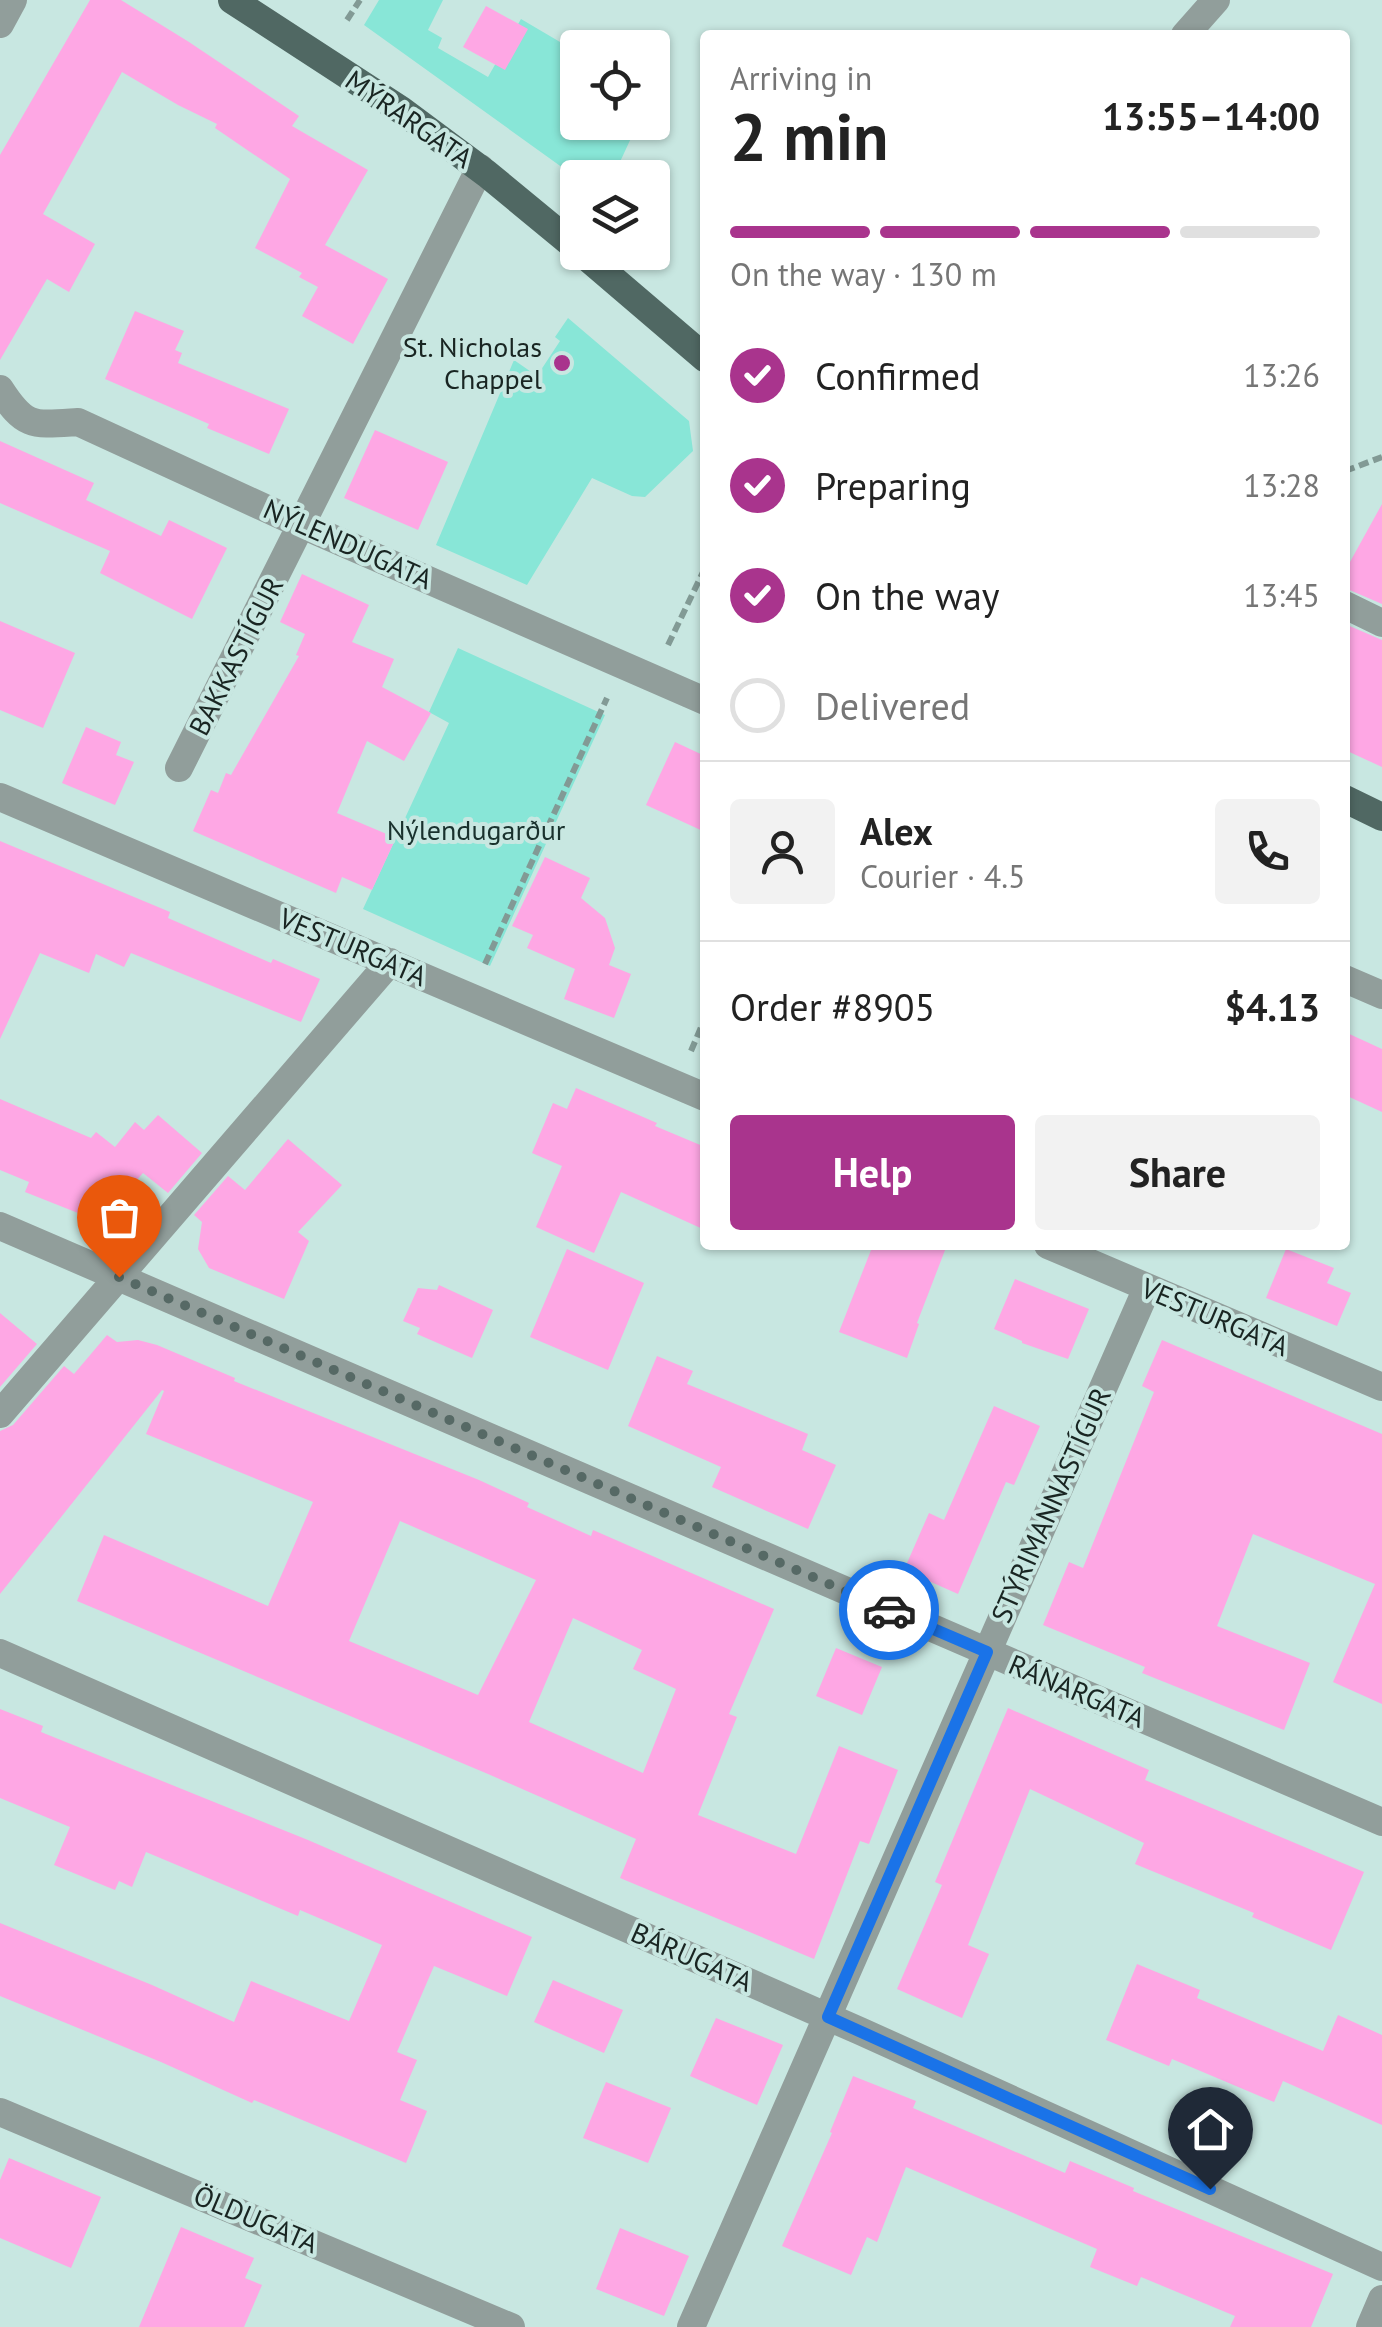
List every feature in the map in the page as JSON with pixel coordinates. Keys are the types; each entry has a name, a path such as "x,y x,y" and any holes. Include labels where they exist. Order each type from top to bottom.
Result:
{"main road":[{"name":"MÝRARGATA","path":"232,0 401,110 480,168 560,235"},
{"name":"MÝRARGATA","path":"601,270 700,354"},
{"path":"1350,802 1382,817"}],"street":[{"path":"0,24 13,0"},
{"path":"1189,30 1216,0"},
{"name":"BAKKASTÍGUR","path":"179,768 480,168"},
{"name":"NÝLENDUGATA","path":"0,389 16,414 38,424 78,422 302,525 700,698"},
{"path":"1350,607 1382,622"},
{"name":"VESTURGATA","path":"0,797 700,1094"},
{"path":"0,1414 390,962"},
{"path":"1350,981 1382,995"},
{"name":"RÁNARGATA","path":"0,1226 1382,1822"},
{"name":"VESTURGATA","path":"1059,1250 1382,1387"},
{"name":"STÝRIMANNASTÍGUR","path":"691,2327 1146,1288"},
{"name":"BÁRUGATA","path":"0,1653 828,2017 1382,2267"},
{"name":"ÖLDUGATA","path":"0,2112 511,2327"},
{"path":"1370,2327 1382,2299"}],"path":[{"path":"347,20 360,0"},
{"path":"1350,469 1382,457"},
{"path":"652,678 700,578"},
{"path":"470,997 622,664"}],"green space":[{"path":"379,0 443,0 428,30 442,38 438,48 488,77 521,19 560,42 560,140 630,140 621,160 560,160 560,166 364,25"},
{"path":"568,318 689,421 693,451 645,497 632,496 592,478 527,585 436,545 514,360 537,376 560,341 555,337"},
{"name":"Nýlendugarður","path":"458,648 605,715 490,966 363,909 449,723 429,712"}],"building":[{"path":"90,0 121,0 299,116 292,126 368,170 325,245 388,279 353,344 302,316 318,287 299,277 302,273 255,248 290,179 215,128 217,124 122,72 43,214 95,244 69,292 47,279 0,360 0,155"},
{"path":"486,6 528,29 505,70 463,47"},
{"path":"135,311 184,331 175,350 182,353 178,363 289,409 269,454 105,379"},
{"path":"375,430 448,462 418,530 344,498"},
{"path":"0,441 94,483 86,500 161,536 169,520 227,548 192,619 100,573 110,551 0,503"},
{"path":"1382,504 1382,604 1350,590 1350,562"},
{"path":"302,574 369,605 352,642 394,659 382,687 431,713 404,761 367,741 337,813 396,838 372,890 342,877 336,893 193,831 211,790 218,793 226,773 231,775 299,656 296,655 305,634 280,622"},
{"path":"0,621 75,653 43,728 0,710"},
{"path":"1350,626 1382,640 1382,767 1350,752"},
{"path":"86,727 121,742 116,755 134,762 115,805 62,783"},
{"path":"675,742 700,754 700,830 646,805"},
{"path":"0,841 170,912 168,918 271,963 273,959 320,979 301,1022 131,953 124,967 96,954 89,973 40,953 0,1039"},
{"path":"545,857 590,878 581,898 605,918 615,948 609,965 631,974 614,1018 564,999 575,969 527,948 533,935 512,926"},
{"path":"1350,1034 1382,1049 1382,1112 1350,1097"},
{"path":"576,1088 700,1145 700,1228 621,1192 594,1253 536,1227 562,1166 532,1153 553,1103 567,1109"},
{"path":"0,1099 91,1138 96,1132 115,1147 135,1122 144,1130 158,1115 202,1153 168,1193 143,1173 108,1212 83,1215 25,1192 29,1182 0,1170"},
{"path":"288,1139 342,1185 298,1232 309,1241 284,1299 209,1268 198,1249 202,1222 194,1215 228,1176 245,1190"},
{"path":"567,1249 644,1283 608,1370 530,1337"},
{"path":"871,1250 945,1250 907,1358 839,1332"},
{"path":"1286,1250 1334,1268 1327,1283 1351,1293 1337,1326 1266,1298"},
{"path":"1015,1279 1089,1309 1068,1359 994,1329"},
{"path":"439,1285 493,1310 472,1358 417,1334 420,1328 403,1321 418,1288 437,1290"},
{"path":"0,1313 37,1344 0,1387"},
{"path":"107,1335 117,1342 138,1340 157,1345 235,1378 234,1381 479,1480 591,1536 593,1530 774,1609 729,1714 737,1717 698,1815 796,1854 839,1746 898,1770 869,1844 860,1841 814,1959 620,1878 636,1839 77,1601 104,1535 268,1606 313,1502 146,1434 162,1390 0,1594 0,1431 13,1425 64,1366 74,1374","holes":["400,1521 536,1580 478,1695 349,1641","573,1618 642,1650 633,1669 676,1689 643,1773 529,1722"]},
{"path":"1162,1340 1382,1434 1382,1704 1333,1682 1375,1584 1253,1534 1217,1626 1310,1663 1284,1730 1142,1673 1145,1667 1043,1625 1069,1562 1083,1568 1154,1392 1142,1386"},
{"path":"657,1356 693,1371 687,1384 808,1434 802,1450 836,1465 808,1529 712,1487 721,1467 628,1426"},
{"path":"994,1406 1040,1426 1014,1485 1006,1482 958,1594 904,1570 929,1513 944,1520"},
{"path":"836,1648 882,1667 862,1715 816,1696"},
{"path":"1008,1708 1149,1770 1145,1780 1364,1872 1331,1950 1135,1864 1144,1843 1030,1789 968,1945 989,1954 962,2018 897,1989 942,1885 935,1882"},
{"path":"0,1709 43,1726 41,1732 308,1840 532,1937 507,1996 434,1966 397,2052 417,2060 400,2100 427,2111 406,2163 254,2100 252,2103 0,1996 0,1923 234,2022 251,1981 349,2021 382,1945 300,1910 298,1916 146,1852 132,1887 119,1881 115,1890 54,1865 70,1827 0,1798"},
{"path":"1137,1964 1200,1990 1197,1998 1323,2051 1338,2015 1382,2035 1382,2125 1283,2081 1274,2102 1172,2059 1169,2066 1106,2040"},
{"path":"553,1980 623,2010 604,2053 534,2022"},
{"path":"716,2018 783,2045 757,2105 690,2076"},
{"path":"853,2076 916,2101 913,2108 1065,2173 1070,2161 1333,2274 1311,2327 1230,2327 1235,2316 1141,2277 1137,2286 1090,2267 1097,2249 906,2167 877,2242 867,2237 851,2275 782,2246"},
{"path":"606,2082 671,2108 648,2163 583,2138"},
{"path":"9,2158 101,2197 71,2268 0,2238 0,2180"},
{"path":"181,2227 254,2258 245,2278 262,2285 244,2327 139,2327"},
{"path":"620,2228 689,2256 664,2316 596,2289"}],"way so far":[{"path":"119,1277 889,1610"}],"place":[{"name":"St. Nicholas Chappel","path":"562,363"}],"route":[{"path":"889,1610 987,1652 828,2017 1210,2189"}]}
